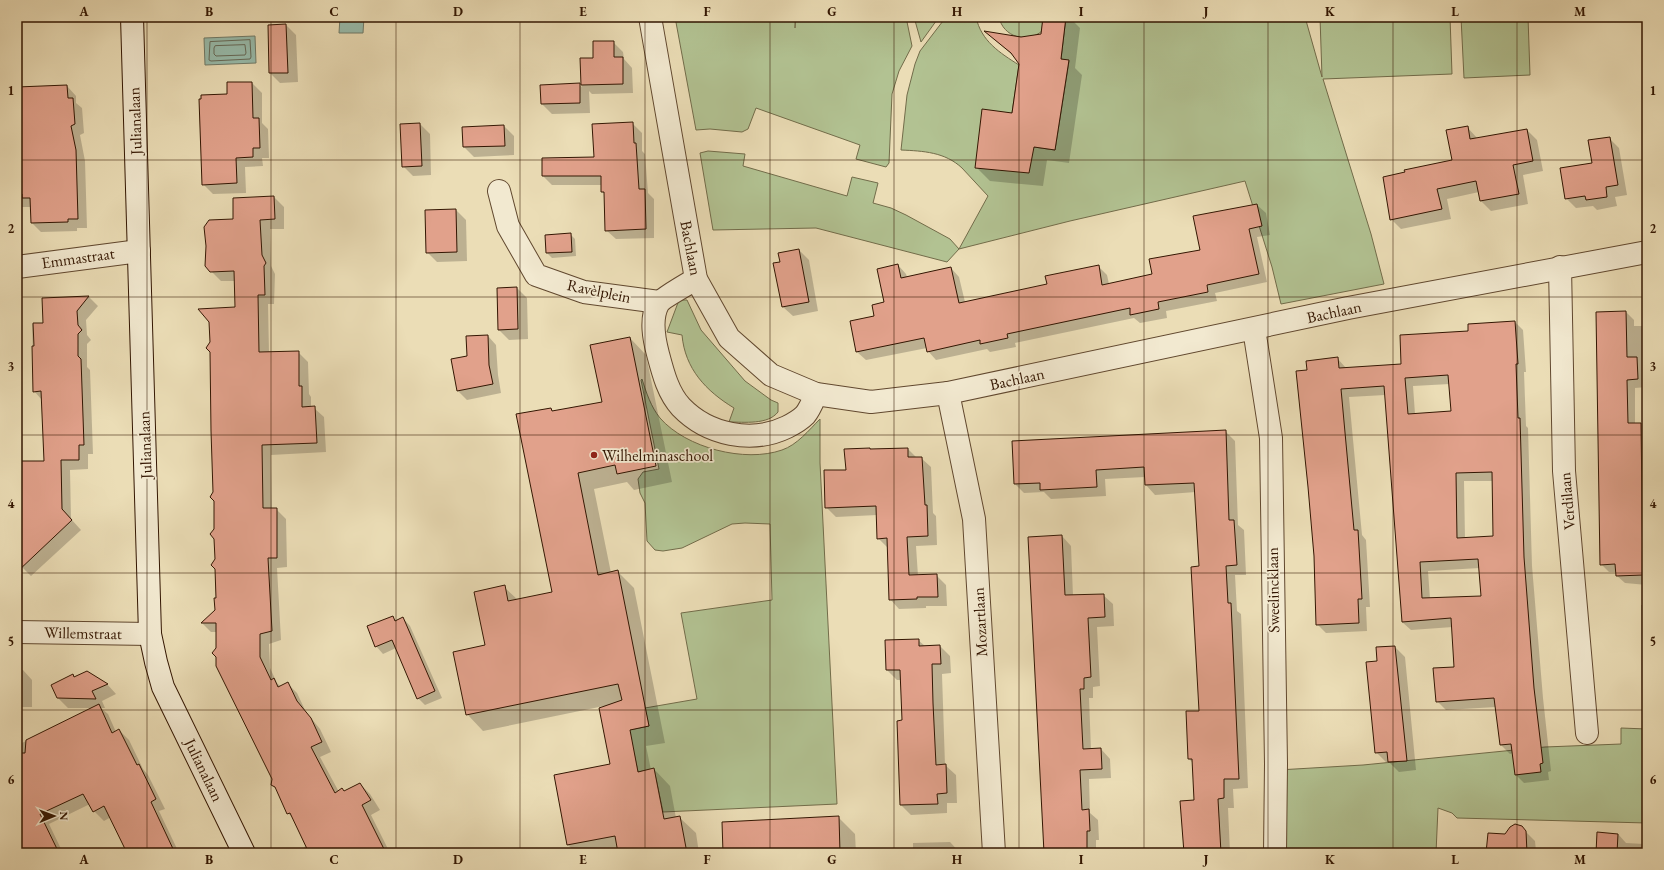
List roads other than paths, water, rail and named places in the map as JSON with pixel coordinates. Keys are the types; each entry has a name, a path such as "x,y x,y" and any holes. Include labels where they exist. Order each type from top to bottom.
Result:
{"street":[{"name":"Julianalaan","path":"132,17 150,634 156,662 164,687 244,853"},
{"name":"Bachlaan","path":"650,17 696,279 729,338 771,375 816,394 871,402 948,393 1348,308 1560,267 1647,252"},
{"name":"Ravèlplein","path":"499,191 508,226 536,275 584,292 659,302"},
{"name":"Emmastraat","path":"17,267 139,251"},
{"name":"Verdilaan","path":"1560,267 1564,471 1587,733"},
{"path":"696,279 659,302 655,314 654,328 656,343 666,381 680,406 697,420 712,428 736,435 756,435 770,433 786,427 804,416 816,394"},
{"name":"Sweelincklaan","path":"1254,329 1271,438 1276,764 1274,853"},
{"name":"Mozartlaan","path":"948,393 974,519 994,853"},
{"name":"Willemstraat","path":"17,632 150,634"}],"water":[{"path":"340,17 364,17 363,33 339,33"},
{"path":"255,36 256,63 205,65 204,38"}],"place":[{"name":"Wilhelminaschool","path":"594,455"}]}
